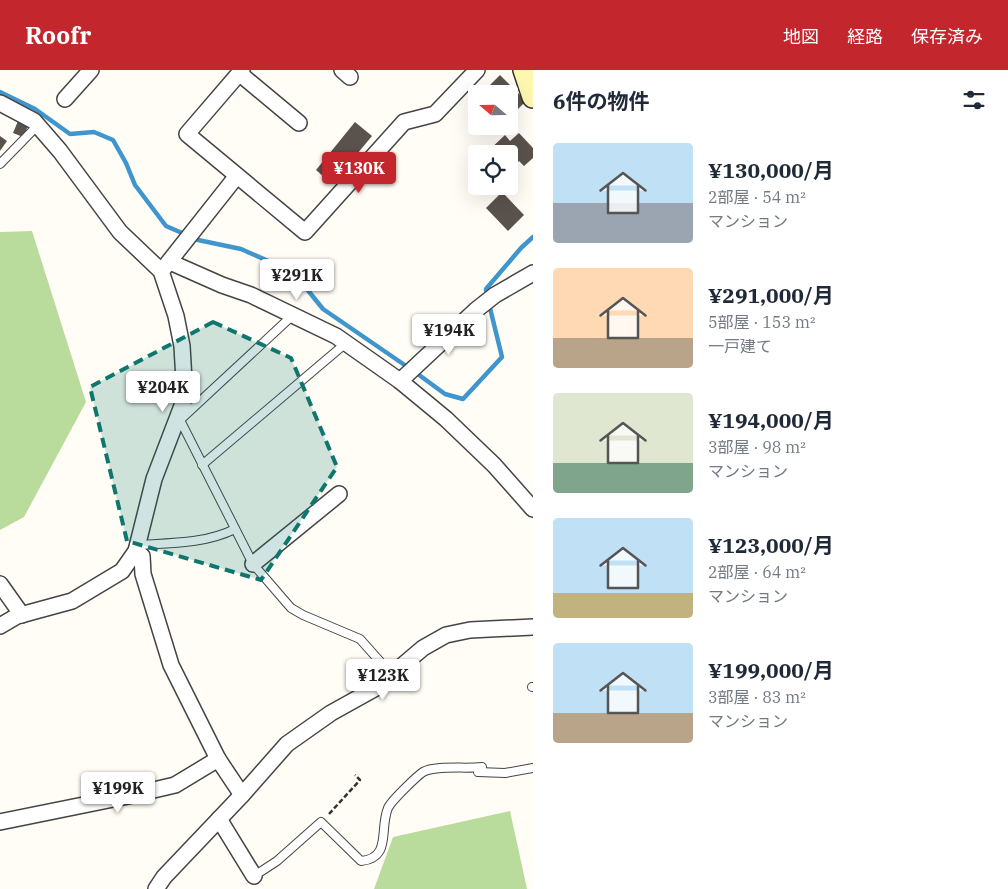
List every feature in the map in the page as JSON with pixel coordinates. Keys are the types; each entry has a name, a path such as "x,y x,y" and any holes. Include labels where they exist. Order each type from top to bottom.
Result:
{"street":[{"path":"65,99 91,70"},
{"path":"300,123 241,71 187,134 236,177 305,232 404,122 435,114 477,70"},
{"path":"524,70 533,97"},
{"path":"0,103 34,121 60,151 120,232 165,267 251,295 336,336 400,381 446,419 494,465 533,509"},
{"path":"0,626 22,615 72,600 122,571 136,548 154,479 177,422 184,398 182,346 165,267 236,177"},
{"path":"400,381 494,295 533,274"},
{"path":"253,564 339,494"},
{"path":"136,548 142,556 143,574 171,665 218,759 242,794"},
{"path":"0,584 22,615"},
{"path":"156,889 164,877 287,744 304,730 376,688 424,648 446,635 470,630 533,627"},
{"path":"0,822 175,785 218,759"},
{"path":"219,819 254,876"}],"lane":[{"path":"0,164 38,125"},
{"path":"293,315 177,422 202,465 253,564 291,608 360,639 392,675"},
{"path":"202,465 346,343"},
{"path":"136,548 201,540 226,534 235,529"},
{"path":"254,876 277,861 321,822 360,861 371,860 378,854 382,843 388,808 401,792 424,772 444,768 505,773 533,768"}],"path":[{"path":"321,822 360,780 355,776"}],"highlighted area":[{"path":"213,322 291,358 337,467 261,580 127,541 90,387"}],"green space":[{"path":"32,231 86,402 24,517 0,530 0,232"},
{"path":"510,811 527,889 374,889 393,837"}],"building":[{"path":"500,75 510,85 490,85"},
{"path":"518,93 526,101 518,109"},
{"path":"18,121 28,126 23,137 13,133"},
{"path":"355,122 372,136 332,184 316,170"},
{"path":"518,134 533,148 533,158 524,166 518,162 518,145 494,145 505,135 510,141"},
{"path":"0,136 7,141 0,151"},
{"path":"499,195 505,195 524,215 508,231 486,208"}],"waterway":[{"path":"0,92 35,109 70,134 94,132 113,140 126,163 135,185 166,226 198,240 241,249 275,264 306,288 323,309 409,368"},
{"path":"487,297 486,289 521,248 533,237"},
{"path":"415,372 445,394 463,399 502,357 489,304"}]}
